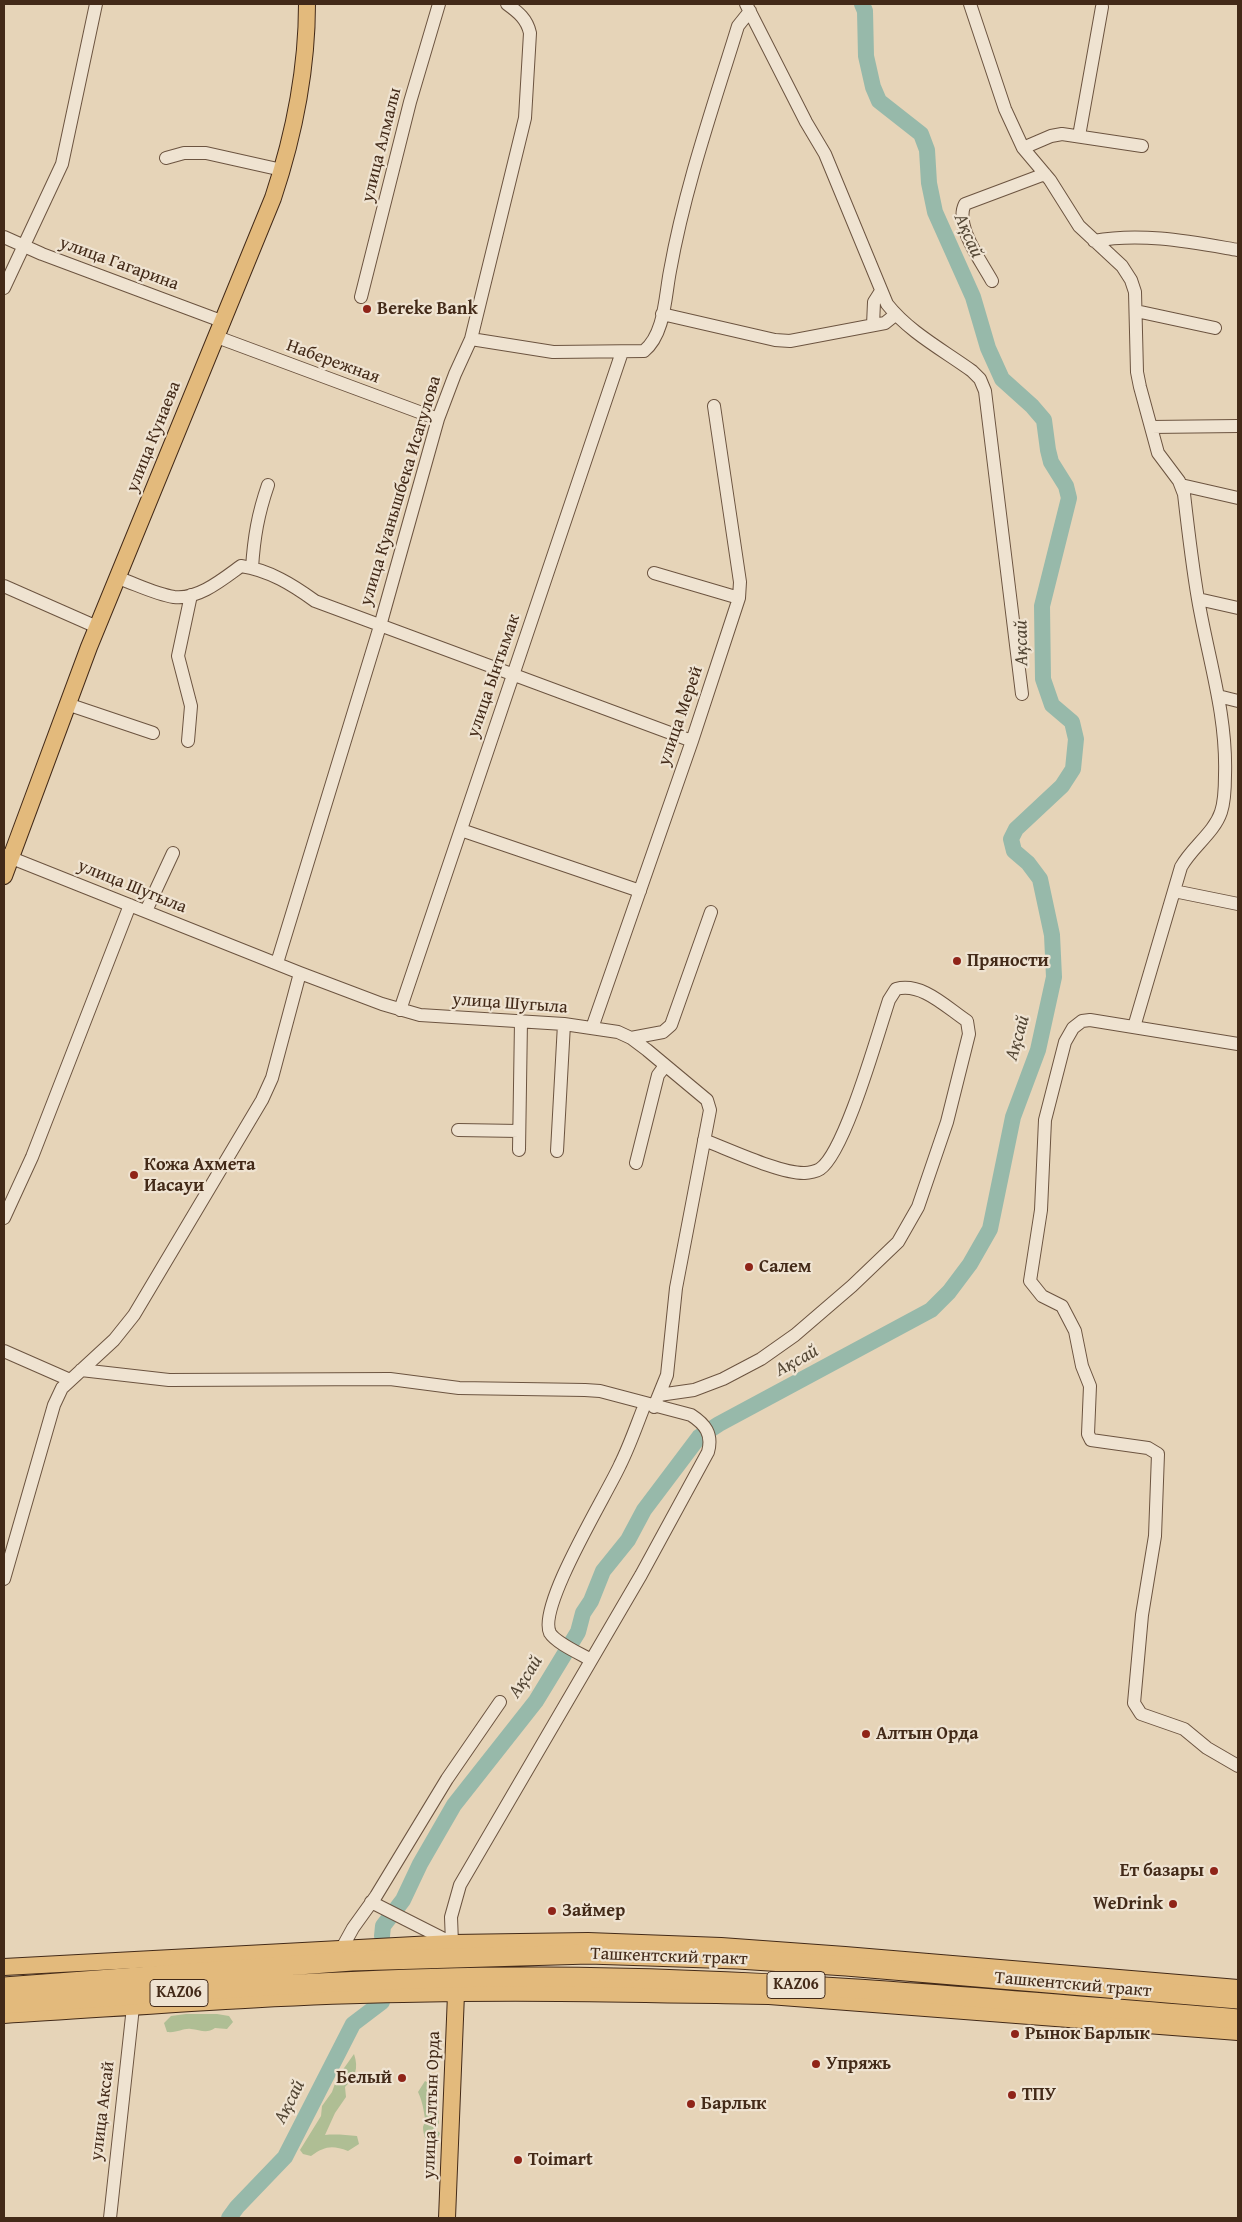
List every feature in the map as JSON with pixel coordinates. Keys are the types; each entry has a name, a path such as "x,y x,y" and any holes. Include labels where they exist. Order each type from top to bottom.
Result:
{"highway":[{"name":"KАZ06","path":"4,1987 352,1952"},
{"name":"Ташкентский тракт","path":"352,1952 589,1954 738,1959 1234,1995"},
{"name":"KАZ06","path":"4,2004 347,1989 543,1977 742,1981 998,1999 1238,2020"}],"main road":[{"name":"улица Кунаева","path":"4,876 7,857 97,627 224,322 282,170 299,103 307,4"},
{"path":"4,1967 352,1952 401,1945 588,1941 721,1946 855,1955 1234,1995"},
{"path":"4,2015 133,2007 347,1989 405,1994 769,1996 1238,2032"},
{"name":"улица Алтын Орда","path":"447,2218 456,1994"}],"street":[{"path":"4,288 62,164 96,4"},
{"name":"улица Алмалы","path":"361,297 410,102 439,4"},
{"name":"улица Куанышбека Исагулова","path":"277,963 380,626 438,419 471,339 526,118 530,33 528,25 519,12 507,4"},
{"path":"970,4 1005,109 1023,148 1045,174 1079,226 1122,266 1131,280 1135,292 1137,372 1158,453 1181,485 1184,494 1198,599 1218,696 1225,765 1224,798 1221,813 1215,824 1188,854 1181,867 1134,1027"},
{"path":"471,339 554,352 644,352 652,345 662,314 680,218 738,26 748,7"},
{"path":"748,7 806,122 825,154 871,262 881,291 895,315 972,371 980,380 985,391 1022,694"},
{"path":"1079,136 1102,7"},
{"path":"1023,148 1051,136 1062,134 1142,146"},
{"path":"166,158 184,152 206,153 282,170"},
{"path":"992,281 962,226 960,212 965,204 1045,174"},
{"name":"улица Гагарина","path":"4,237 224,322"},
{"path":"1094,241 1114,237 1156,238 1187,241 1238,250"},
{"path":"873,325 874,302 881,291"},
{"path":"1136,311 1215,328"},
{"path":"662,314 774,340 790,340 885,323 895,315"},
{"name":"Набережная","path":"217,337 438,419"},
{"name":"улица Ынтымак","path":"400,1010 622,352"},
{"name":"улица Мерей","path":"592,1028 692,740 738,598 740,582 714,406"},
{"path":"1151,427 1238,426"},
{"path":"252,568 258,514 268,485"},
{"path":"1181,485 1238,498"},
{"path":"118,578 174,597 190,595 215,585 241,566 252,568 288,582 315,601 692,740"},
{"path":"654,573 738,598"},
{"path":"4,586 97,627"},
{"path":"188,741 191,706 178,656 190,595"},
{"path":"1198,599 1238,608"},
{"path":"1218,696 1238,701"},
{"path":"68,704 153,733"},
{"path":"461,830 640,891"},
{"path":"146,911 173,853"},
{"name":"улица Шугыла","path":"7,857 300,973 400,1010 420,1015 564,1024 618,1032 631,1038 707,1100 710,1110 676,1288 667,1374 568,1563 556,1594 549,1621 549,1631 555,1638 591,1660"},
{"path":"1174,891 1238,904"},
{"path":"4,1218 32,1157 130,905"},
{"path":"631,1038 664,1032 671,1025 711,912"},
{"path":"4,1579 54,1405 62,1388 114,1340 134,1315 262,1100 272,1078 300,973"},
{"path":"653,1402 694,1390 722,1379 761,1359 795,1335 852,1286 898,1242 918,1207 947,1122 970,1034 967,1021 919,989 905,986 896,989 889,1000 851,1114 833,1153 820,1169 806,1173 787,1171 704,1140"},
{"path":"1238,1044 1090,1020 1082,1021 1073,1028 1065,1042 1045,1120 1041,1210 1030,1281 1042,1296 1062,1306 1075,1331 1082,1366 1090,1386 1088,1434 1091,1440 1148,1448 1158,1454 1155,1536 1142,1615 1134,1703 1137,1710 1141,1714 1184,1729 1207,1748 1238,1766"},
{"path":"519,1150 521,1021"},
{"path":"557,1151 564,1024"},
{"path":"636,1164 658,1075 665,1066"},
{"path":"458,1130 519,1131"},
{"path":"4,1351 70,1380"},
{"path":"81,1370 169,1380 390,1379 459,1388 600,1391 653,1402 690,1415 700,1421 707,1430 711,1442 708,1452 641,1575 460,1885 451,1917 452,1943 371,1902"},
{"path":"352,1952 352,1929 371,1902 447,1779 500,1702"},
{"name":"улица Аксай","path":"110,2218 133,2007"}],"green space":[{"path":"186,2014 229,2016 233,2022 227,2029 215,2028 206,2031 188,2029 167,2032 164,2023 171,2016"},
{"path":"354,2054 355,2072 345,2087 346,2097 335,2113 325,2135 357,2136 359,2144 348,2151 329,2148 320,2150 311,2156 303,2154 300,2150 321,2116 322,2106 332,2092 337,2078"},
{"path":"425,2081 437,2093 438,2099 439,2123 435,2129 440,2133 433,2149 427,2142 424,2133 425,2116 418,2092"}],"waterway":[{"name":"Ақсай","path":"382,1936 383,1926 403,1900 420,1864 454,1805 536,1701 578,1632 583,1613 591,1601 603,1571 628,1540 644,1510 699,1437 719,1424 931,1310 949,1292 970,1264 990,1229 1013,1117 1038,1050 1054,977 1052,935 1040,879 1028,863 1014,851 1011,839 1016,829 1062,786 1073,769 1076,739 1072,722 1052,705 1043,679 1042,606 1069,498 1066,486 1051,462 1044,420 1032,406 1002,379 988,348 973,297 935,212 929,183 927,150 921,134 879,101 873,87 866,56 865,11 862,4"},
{"name":"Ақсай","path":"229,2218 237,2207 285,2157 353,2024 382,2002"}],"place":[{"name":"Bereke Bank","path":"367,309"},
{"name":"Пряности","path":"957,961"},
{"name":"Кожа Ахмета Иасауи","path":"134,1175"},
{"name":"Салем","path":"749,1267"},
{"name":"Алтын Орда","path":"866,1734"},
{"name":"Ет базары","path":"1214,1871"},
{"name":"WeDrink","path":"1173,1904"},
{"name":"Займер","path":"552,1911"},
{"name":"Рынок Барлык","path":"1015,2034"},
{"name":"Упряжь","path":"816,2064"},
{"name":"Белый","path":"402,2078"},
{"name":"ТПУ","path":"1012,2095"},
{"name":"Барлык","path":"691,2104"},
{"name":"Toimart","path":"518,2160"}]}
